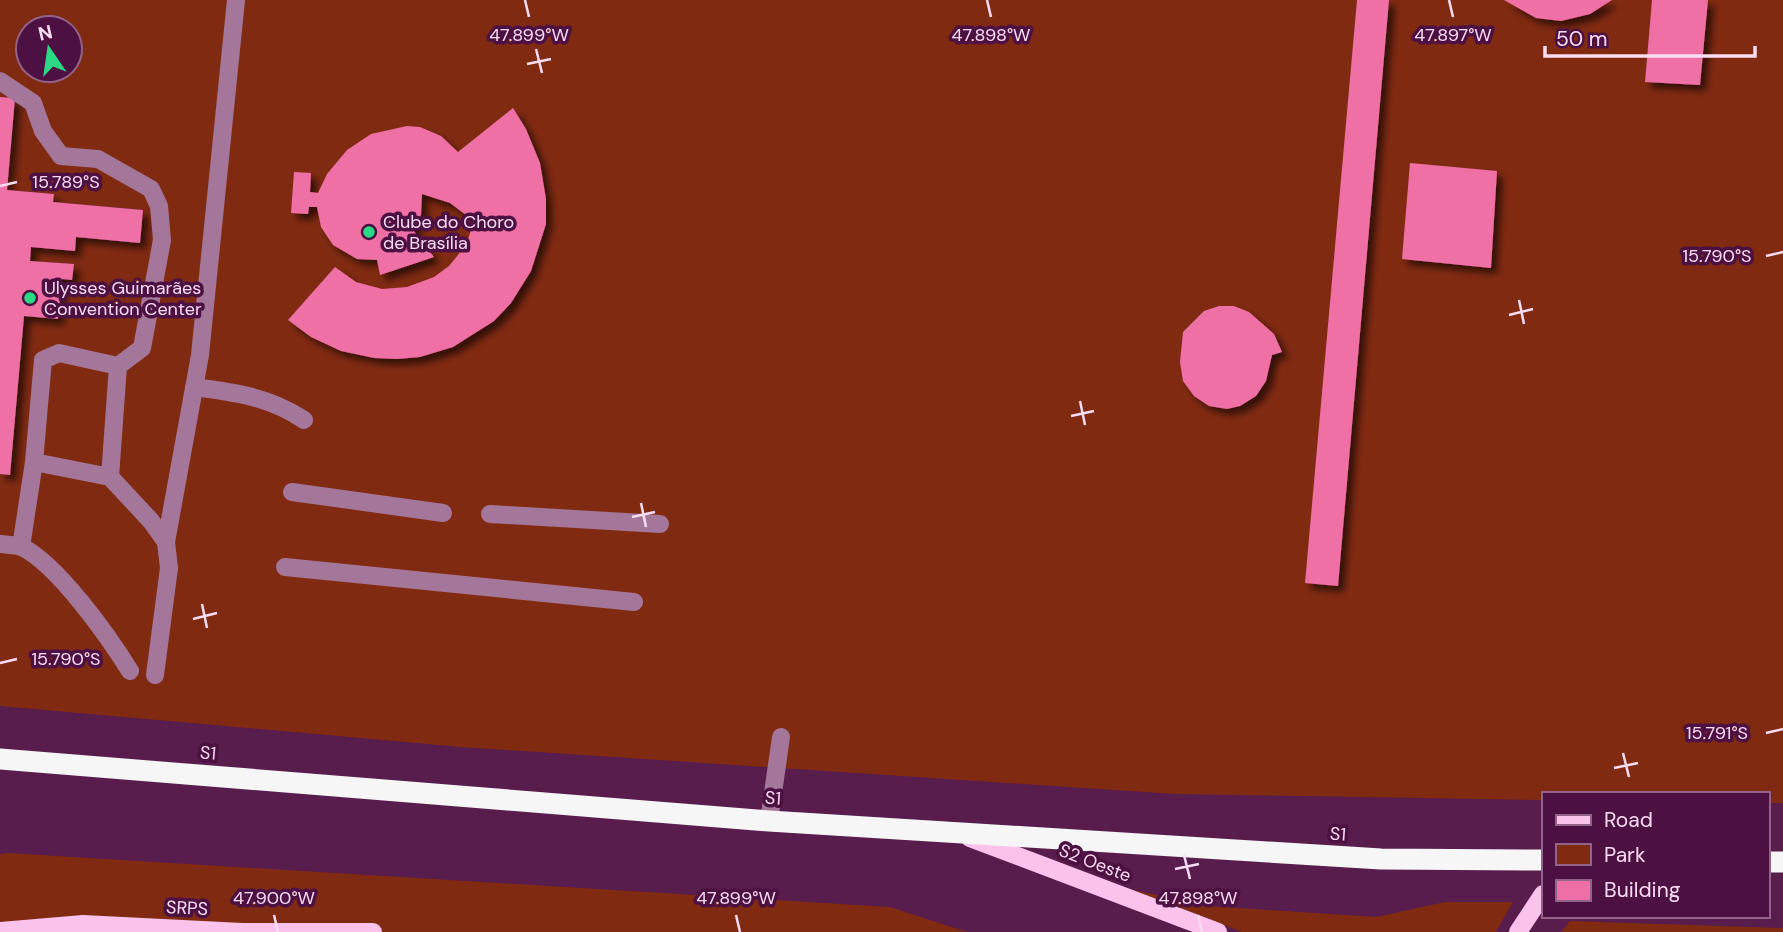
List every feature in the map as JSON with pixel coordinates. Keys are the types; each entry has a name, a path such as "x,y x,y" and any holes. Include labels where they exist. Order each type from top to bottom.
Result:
{"highway":[{"name":"S1","path":"0,759 769,821 1381,859 1542,860"}],"main road":[{"name":"S2 Oeste","path":"957,833 1218,932"},
{"path":"1518,932 1542,896"},
{"name":"SRPS","path":"0,931 83,928 373,932"}],"lane":[{"path":"155,675 169,568 166,542 194,387 236,0"},
{"path":"0,81 33,103 43,131 61,156 98,159 151,189 159,206 162,240 142,348 118,366 110,477"},
{"path":"21,547 34,463 43,360 59,353 118,366"},
{"path":"194,387 250,394 289,410 304,420"},
{"path":"34,463 110,477 151,521 166,542"},
{"path":"292,492 443,513"},
{"path":"490,514 660,524"},
{"path":"0,544 21,547 53,572 114,643 130,671"},
{"path":"285,567 634,602"},
{"path":"769,821 781,737"}],"green space":[{"path":"0,0 1783,0 1783,803 1769,803 1769,792 1542,792 1542,800 1175,794 461,747 0,706 0,474 24,316 58,319 62,279 72,280 73,264 30,261 31,247 74,251 76,237 140,243 143,210 53,202 53,194 7,190 15,99 0,97"},
{"path":"0,854 890,907 967,932 0,932"},
{"path":"1129,889 1207,906 1376,917 1445,902 1513,902 1496,932 1242,932"},
{"path":"1570,921 1783,928 1783,932 1561,932"}],"building":[{"path":"1357,0 1389,0 1338,586 1305,583"},
{"path":"1504,0 1612,0 1590,14 1561,21 1536,18"},
{"path":"1652,0 1708,0 1700,85 1645,82"},
{"name":"Ulysses Guimarães Convention Center","path":"0,97 15,98 7,190 54,194 53,202 143,210 140,243 76,237 75,251 31,247 30,261 74,264 72,280 62,279 58,319 24,316 10,475 0,474"},
{"name":"Clube do Choro de Brasília","path":"513,108 526,129 540,163 546,199 546,224 531,271 511,303 494,321 453,347 420,357 397,359 374,358 341,351 311,337 288,320 335,267 356,282 382,289 407,287 434,277 449,266 466,245 474,221 450,203 422,194 421,215 413,230 434,257 380,275 377,260 357,259 333,245 321,227 317,207 309,207 308,214 291,213 294,172 311,173 310,192 318,193 327,174 347,150 371,134 407,126 420,127 441,136 458,152"},
{"path":"1410,163 1497,171 1491,268 1402,259"},
{"path":"1219,306 1234,306 1249,312 1274,334 1282,352 1272,355 1266,381 1256,396 1240,406 1227,409 1209,406 1194,396 1183,381 1180,362 1183,332 1204,311"}],"place":[{"name":"Clube do Choro de Brasília","path":"369,232"},
{"name":"Ulysses Guimarães Convention Center","path":"30,298"}]}
